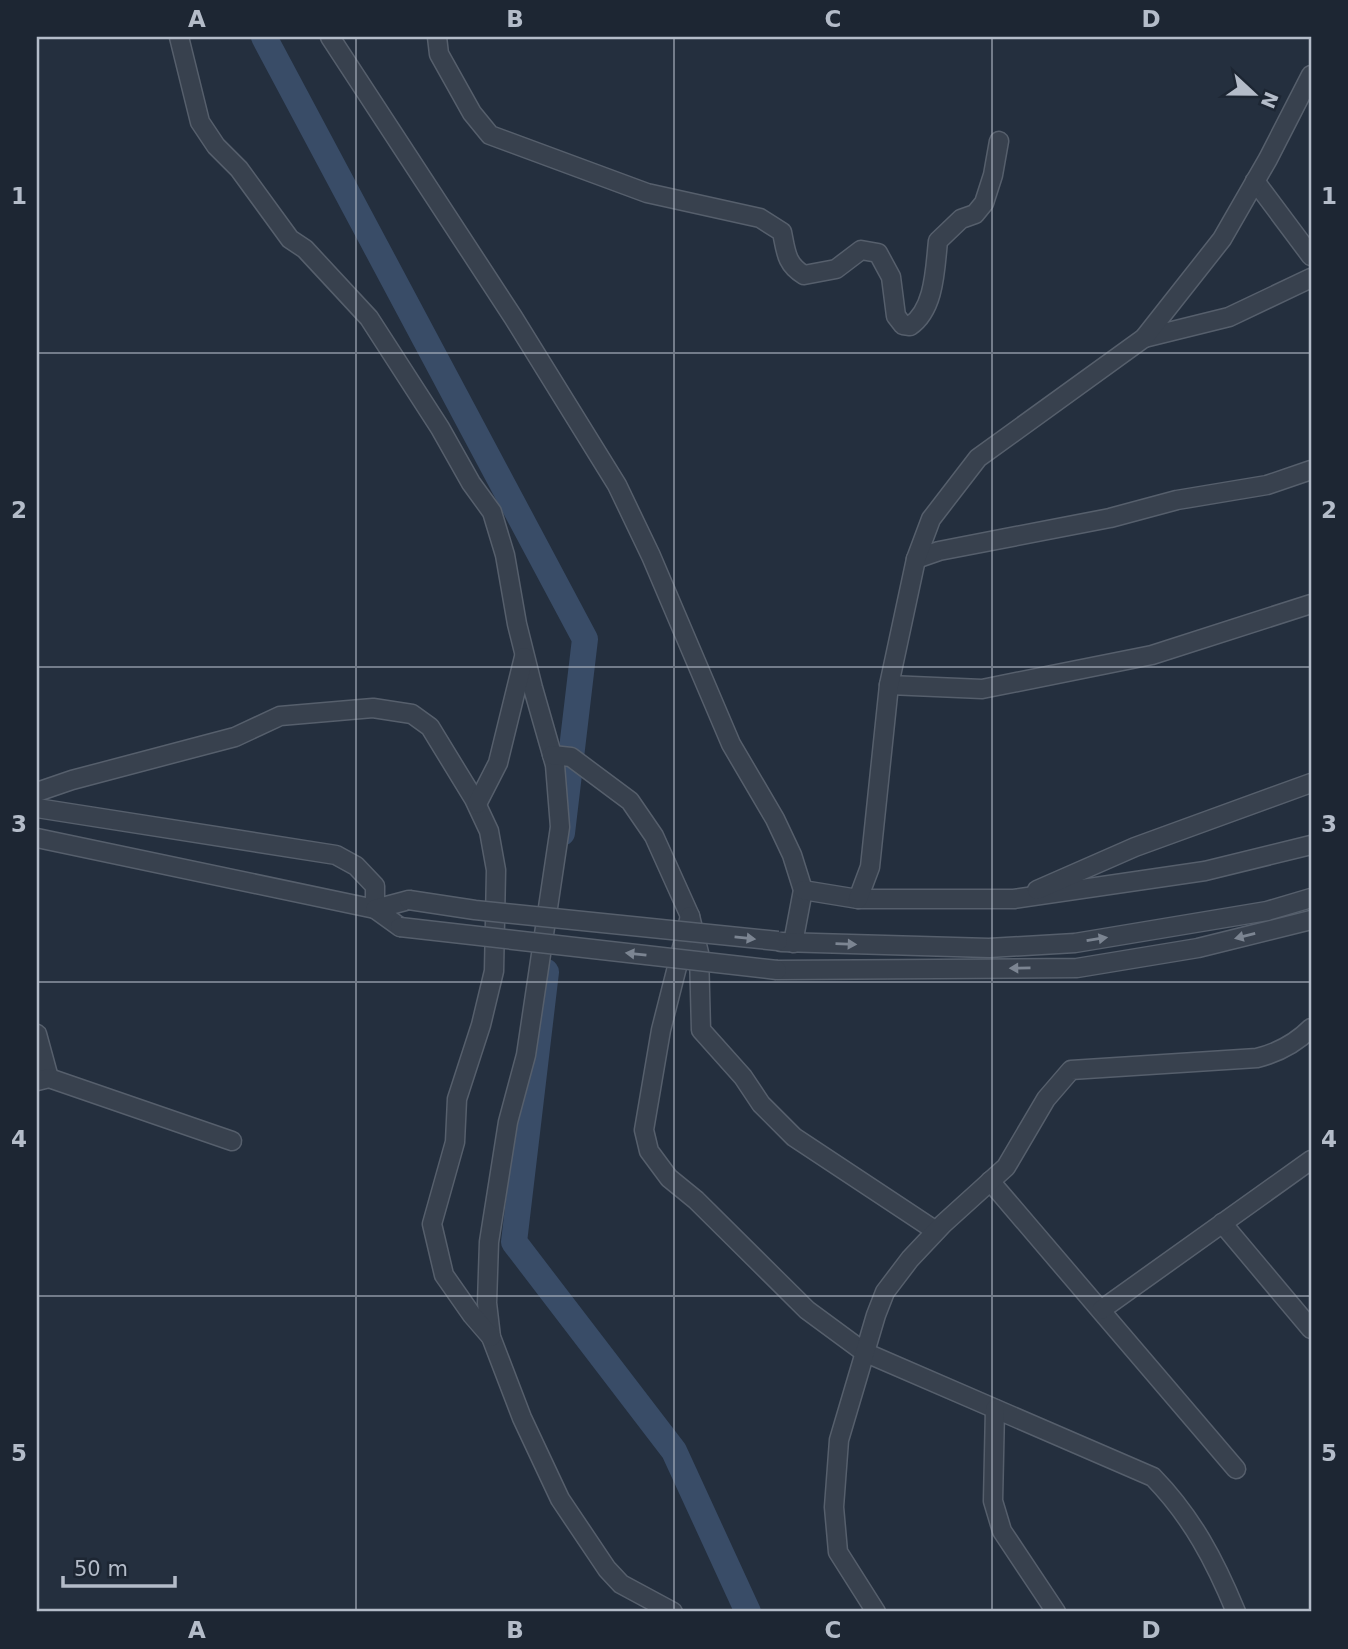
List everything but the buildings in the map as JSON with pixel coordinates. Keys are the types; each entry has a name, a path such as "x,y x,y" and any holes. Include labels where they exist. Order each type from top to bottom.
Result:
{"street":[{"path":"179,37 200,122 216,146 239,169 290,239 305,250 369,318 440,428 471,483 492,512 505,555 524,653 555,765 560,827 526,1055 508,1122 489,1242 487,1303 491,1337 522,1418 560,1499 607,1569 621,1584 673,1612"},
{"path":"330,37 513,317 617,485 651,556 731,744 775,818 792,855 803,890 785,942"},
{"path":"437,37 439,54 472,113 490,135 647,193 760,218 782,232 786,253 793,268 804,275 836,269 860,250 878,253 891,277 896,316 903,325 910,326 923,313 929,298 938,241 961,219 975,214 984,203 993,175 999,141"},
{"path":"858,899 870,867 889,685 916,559 931,519 978,458 1143,338 1222,239 1311,75"},
{"path":"1255,181 1311,256"},
{"path":"1143,338 1228,317 1311,278"},
{"path":"916,559 939,551 1110,518 1177,499 1232,493 1267,485 1311,470"},
{"path":"889,685 982,689 1152,655 1311,604"},
{"path":"477,804 498,763 524,653"},
{"path":"37,792 83,777 235,737 280,716 373,708 412,714 430,727 477,804 489,831 496,870 494,971 481,1025 457,1099 455,1142 432,1224 444,1275 491,1337"},
{"path":"552,755 571,757 630,801 654,836 690,916 699,953 701,1030 743,1077 761,1104 794,1137 936,1231"},
{"path":"1014,899 1135,848 1311,783"},
{"path":"37,808 336,855 356,866 376,886 375,909"},
{"path":"37,838 375,909 400,927 777,970 1077,968 1198,948 1311,920"},
{"path":"803,890 858,899 1014,899 1205,871 1311,845"},
{"path":"375,909 409,900 475,911 785,942 989,948 1076,943 1267,911 1311,898"},
{"path":"690,916 661,1030 644,1130 649,1151 669,1178 696,1200 807,1310 864,1352 1153,1477 1177,1501 1198,1532 1236,1612"},
{"path":"876,1612 838,1552 834,1507 839,1440 864,1352 885,1292 936,1231 1006,1167 1046,1099 1071,1069 1257,1058 1272,1054 1311,1028"},
{"path":"37,1034 43,1080 232,1141"},
{"path":"1101,1310 1311,1160"},
{"path":"990,1181 1236,1469"},
{"path":"1223,1223 1311,1329"},
{"path":"995,1409 993,1501 1002,1531 1056,1612"}],"waterway":[{"path":"264,37 585,639 562,833"},
{"path":"546,972 514,1242 674,1451 748,1612"}]}
